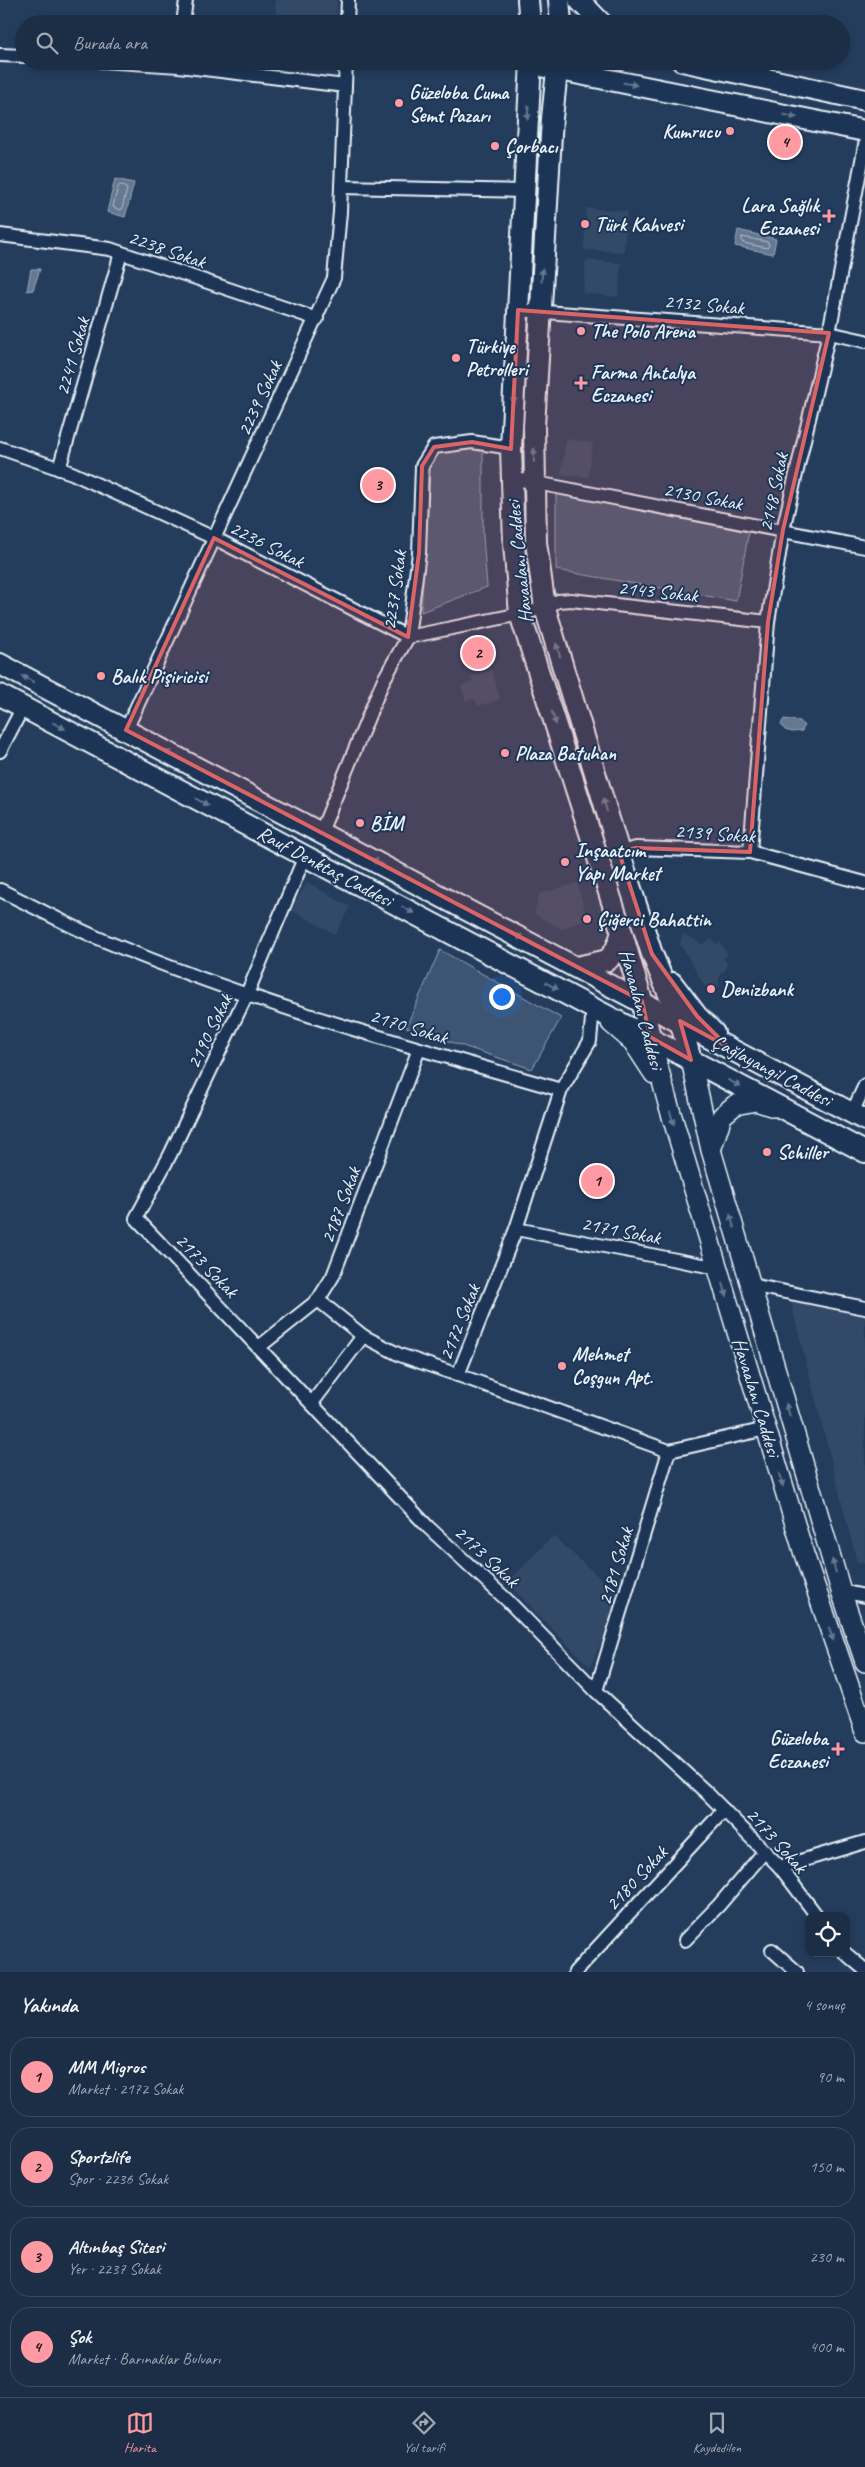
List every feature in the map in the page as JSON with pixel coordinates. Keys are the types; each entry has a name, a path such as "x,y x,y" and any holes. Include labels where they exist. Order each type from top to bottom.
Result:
{"main road":[{"path":"528,0 532,15"},
{"path":"559,0 560,15"},
{"path":"579,0 593,15"},
{"name":"Havaalanı Caddesi","path":"531,70 511,448 514,544 520,614 622,933 642,1001 650,1038"},
{"name":"Havaalanı Caddesi","path":"557,70 552,118 534,427 536,542 545,608 652,955 680,1021 691,1060"},
{"path":"574,70 603,79 865,130"},
{"path":"724,70 865,100"},
{"path":"552,118 568,90 582,82 603,79"},
{"name":"Rauf Denktaş Caddesi","path":"0,664 642,1001"},
{"name":"Rauf Denktaş Caddesi","path":"0,695 650,1038"},
{"path":"577,967 608,960 616,950 622,933"},
{"path":"652,955 697,1016 728,1047"},
{"name":"Çağlayangil Caddesi","path":"642,1001 859,1116"},
{"name":"Çağlayangil Caddesi","path":"650,1038 865,1152"}],"street":[{"path":"184,15 186,0"},
{"path":"347,15 348,0"},
{"path":"0,55 15,56"},
{"path":"224,70 345,86"},
{"name":"2239 Sokak","path":"126,730 317,319 334,278 341,187 346,70"},
{"name":"2148 Sokak","path":"750,852 768,622 783,530 829,333 865,145"},
{"path":"341,187 523,191"},
{"name":"2238 Sokak","path":"0,235 110,249 317,319"},
{"name":"2241 Sokak","path":"59,469 121,253"},
{"name":"2132 Sokak","path":"518,310 540,310 829,333 865,341"},
{"name":"2237 Sokak","path":"321,832 383,681 408,637 419,553 422,466 434,446 472,442 511,448"},
{"name":"2236 Sokak","path":"0,448 59,469 214,538 408,637"},
{"name":"2130 Sokak","path":"511,478 865,547"},
{"name":"2143 Sokak","path":"520,614 545,608 558,601 571,600 768,622"},
{"path":"408,637 520,614"},
{"path":"0,751 23,707"},
{"name":"2139 Sokak","path":"619,852 636,848 750,852 865,883"},
{"name":"2190 Sokak","path":"136,1218 170,1155 248,994 305,856"},
{"name":"2170 Sokak","path":"0,890 98,938 248,994 419,1049 561,1090"},
{"path":"588,1005 633,1042 663,1088"},
{"name":"2172 Sokak","path":"588,1005 590,1041 561,1090 516,1229 458,1375 669,1451"},
{"name":"Havaalanı Caddesi","path":"650,1038 663,1088 804,1554 865,1732"},
{"name":"2187 Sokak","path":"258,1347 318,1300 333,1276 419,1049"},
{"name":"Havaalanı Caddesi","path":"691,1060 711,1150 841,1591 865,1662"},
{"path":"859,1116 865,1085"},
{"path":"711,1150 722,1116 736,1105 756,1101 798,1115"},
{"name":"2173 Sokak","path":"136,1218 428,1527 508,1601 596,1691 724,1810 765,1851 780,1867 814,1912"},
{"name":"2171 Sokak","path":"516,1229 718,1268"},
{"path":"752,1285 865,1308"},
{"path":"318,1300 363,1336 400,1355 458,1375"},
{"path":"312,1403 363,1336"},
{"path":"669,1451 766,1429"},
{"name":"2181 Sokak","path":"596,1691 669,1451"},
{"path":"841,1591 865,1596"},
{"name":"2180 Sokak","path":"575,1972 724,1810"},
{"path":"780,1867 865,1842"},
{"path":"685,1940 719,1905 765,1851"},
{"path":"772,1950 797,1972"},
{"path":"850,1957 865,1970"}],"highlighted area":[{"path":"518,310 829,333 783,530 768,622 750,852 636,848 619,852 652,954 697,1016 728,1047 680,1021 691,1060 650,1037 642,1001 126,730 214,538 408,637 419,553 422,466 434,447 472,442 511,449"}],"shaded area":[{"path":"275,0 337,0 336,15 276,15"},
{"path":"586,208 627,211 624,252 584,250"},
{"path":"586,260 621,263 618,297 583,293"},
{"path":"566,439 593,443 588,477 561,474"},
{"path":"483,448 483,536 487,587 421,612 431,460 439,450"},
{"path":"556,492 749,531 736,601 556,570"},
{"path":"492,670 500,700 477,706 475,699 466,701 461,685 472,682 471,676"},
{"path":"307,882 350,907 335,934 291,910"},
{"path":"577,883 587,919 562,929 534,914 539,894"},
{"path":"683,934 702,944 712,939 716,944 720,942 728,955 724,958 727,963 725,971 720,973 718,990 706,988 680,944"},
{"path":"440,950 561,1018 532,1069 406,1027"},
{"path":"790,1299 865,1316 865,1564 857,1562"},
{"path":"553,1536 622,1598 590,1667 507,1583"}],"water":[{"path":"115,179 134,183 125,217 107,212"},
{"path":"738,230 776,239 773,254 735,246"},
{"path":"31,269 40,269 33,290 27,291"},
{"path":"784,719 800,721 804,726 802,731 792,732 785,730 781,724"}],"place":[{"name":"Güzeloba Cuma Semt Pazarı","path":"399,103"},
{"name":"Kumrucu","path":"730,131"},
{"name":"Şok","path":"785,142"},
{"name":"Çorbacı","path":"495,146"},
{"name":"Lara Sağlık Eczanesi","path":"829,216"},
{"name":"Türk Kahvesi","path":"585,224"},
{"name":"The Polo Arena","path":"581,331"},
{"name":"Türkiye Petrolleri","path":"456,358"},
{"name":"Farma Antalya Eczanesi","path":"581,383"},
{"name":"Altınbaş Sitesi","path":"378,485"},
{"name":"Sportzlife","path":"478,653"},
{"name":"Balık Pişiricisi","path":"101,676"},
{"name":"Plaza Batuhan","path":"505,753"},
{"name":"BİM","path":"360,823"},
{"name":"Inşaatcım Yapı Market","path":"565,862"},
{"name":"Çiğerci Bahattin","path":"587,919"},
{"name":"Denizbank","path":"711,989"},
{"name":"Schiller","path":"767,1152"},
{"name":"MM Migros","path":"597,1181"},
{"name":"Mehmet Coşgun Apt.","path":"562,1366"},
{"name":"Güzeloba Eczanesi","path":"838,1749"}]}
